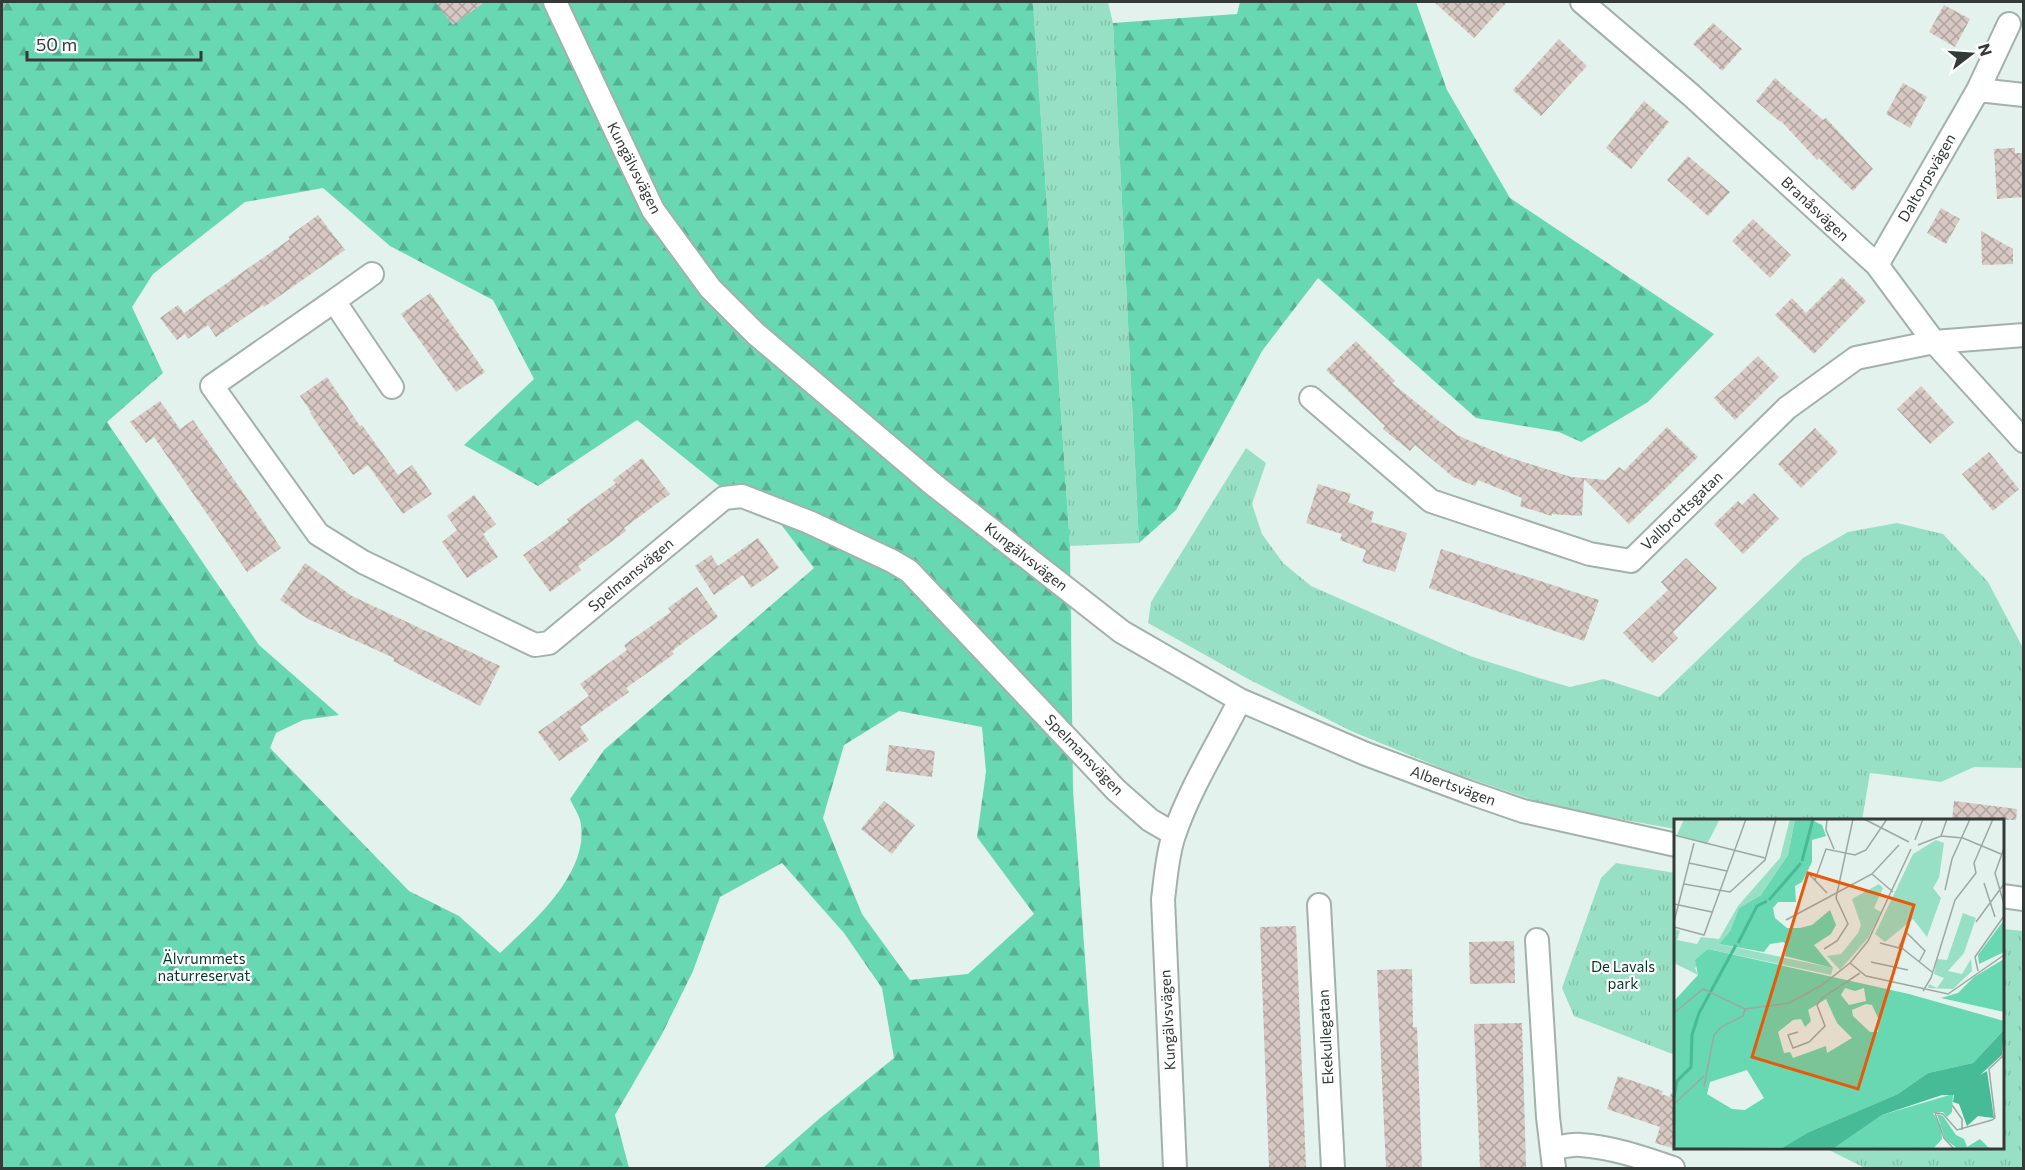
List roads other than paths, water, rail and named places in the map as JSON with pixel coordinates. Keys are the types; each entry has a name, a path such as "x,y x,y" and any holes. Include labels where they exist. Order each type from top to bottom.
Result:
{"street":[{"name":"Kungälvsvägen","path":"555,2 653,210 710,288 756,334 934,485 1122,632 1240,700 1174,834 1168,856 1163,899 1175,1168"},
{"name":"Branåsvägen","path":"1582,2 1691,95 1877,265 1934,342 2024,441"},
{"name":"Daltorpsvägen","path":"1877,265 1978,90 2009,24"},
{"path":"1978,90 2024,95"},
{"name":"Spelmansvägen","path":"372,274 212,386 318,534 363,562 535,645 549,643 724,498 742,496 809,522 892,561 909,572 1116,790 1150,820 1174,834"},
{"path":"334,301 392,387"},
{"name":"Vallbrottsgatan","path":"1311,398 1431,501 1590,554 1631,561 1788,408 1856,358 1934,342 2024,335"},
{"name":"Albertsvägen","path":"1240,700 1366,754 1468,792 1554,819 1674,845"},
{"path":"2004,896 2024,899"},
{"name":"Ekekullegatan","path":"1319,905 1333,1168"},
{"path":"1537,940 1548,1117 1553,1159 1579,1144 1641,1157 1673,1168"}],"park label":[{"name":"Älvrummets naturreservat","path":"204,968"},
{"name":"De Lavals park","path":"1623,976"}]}
